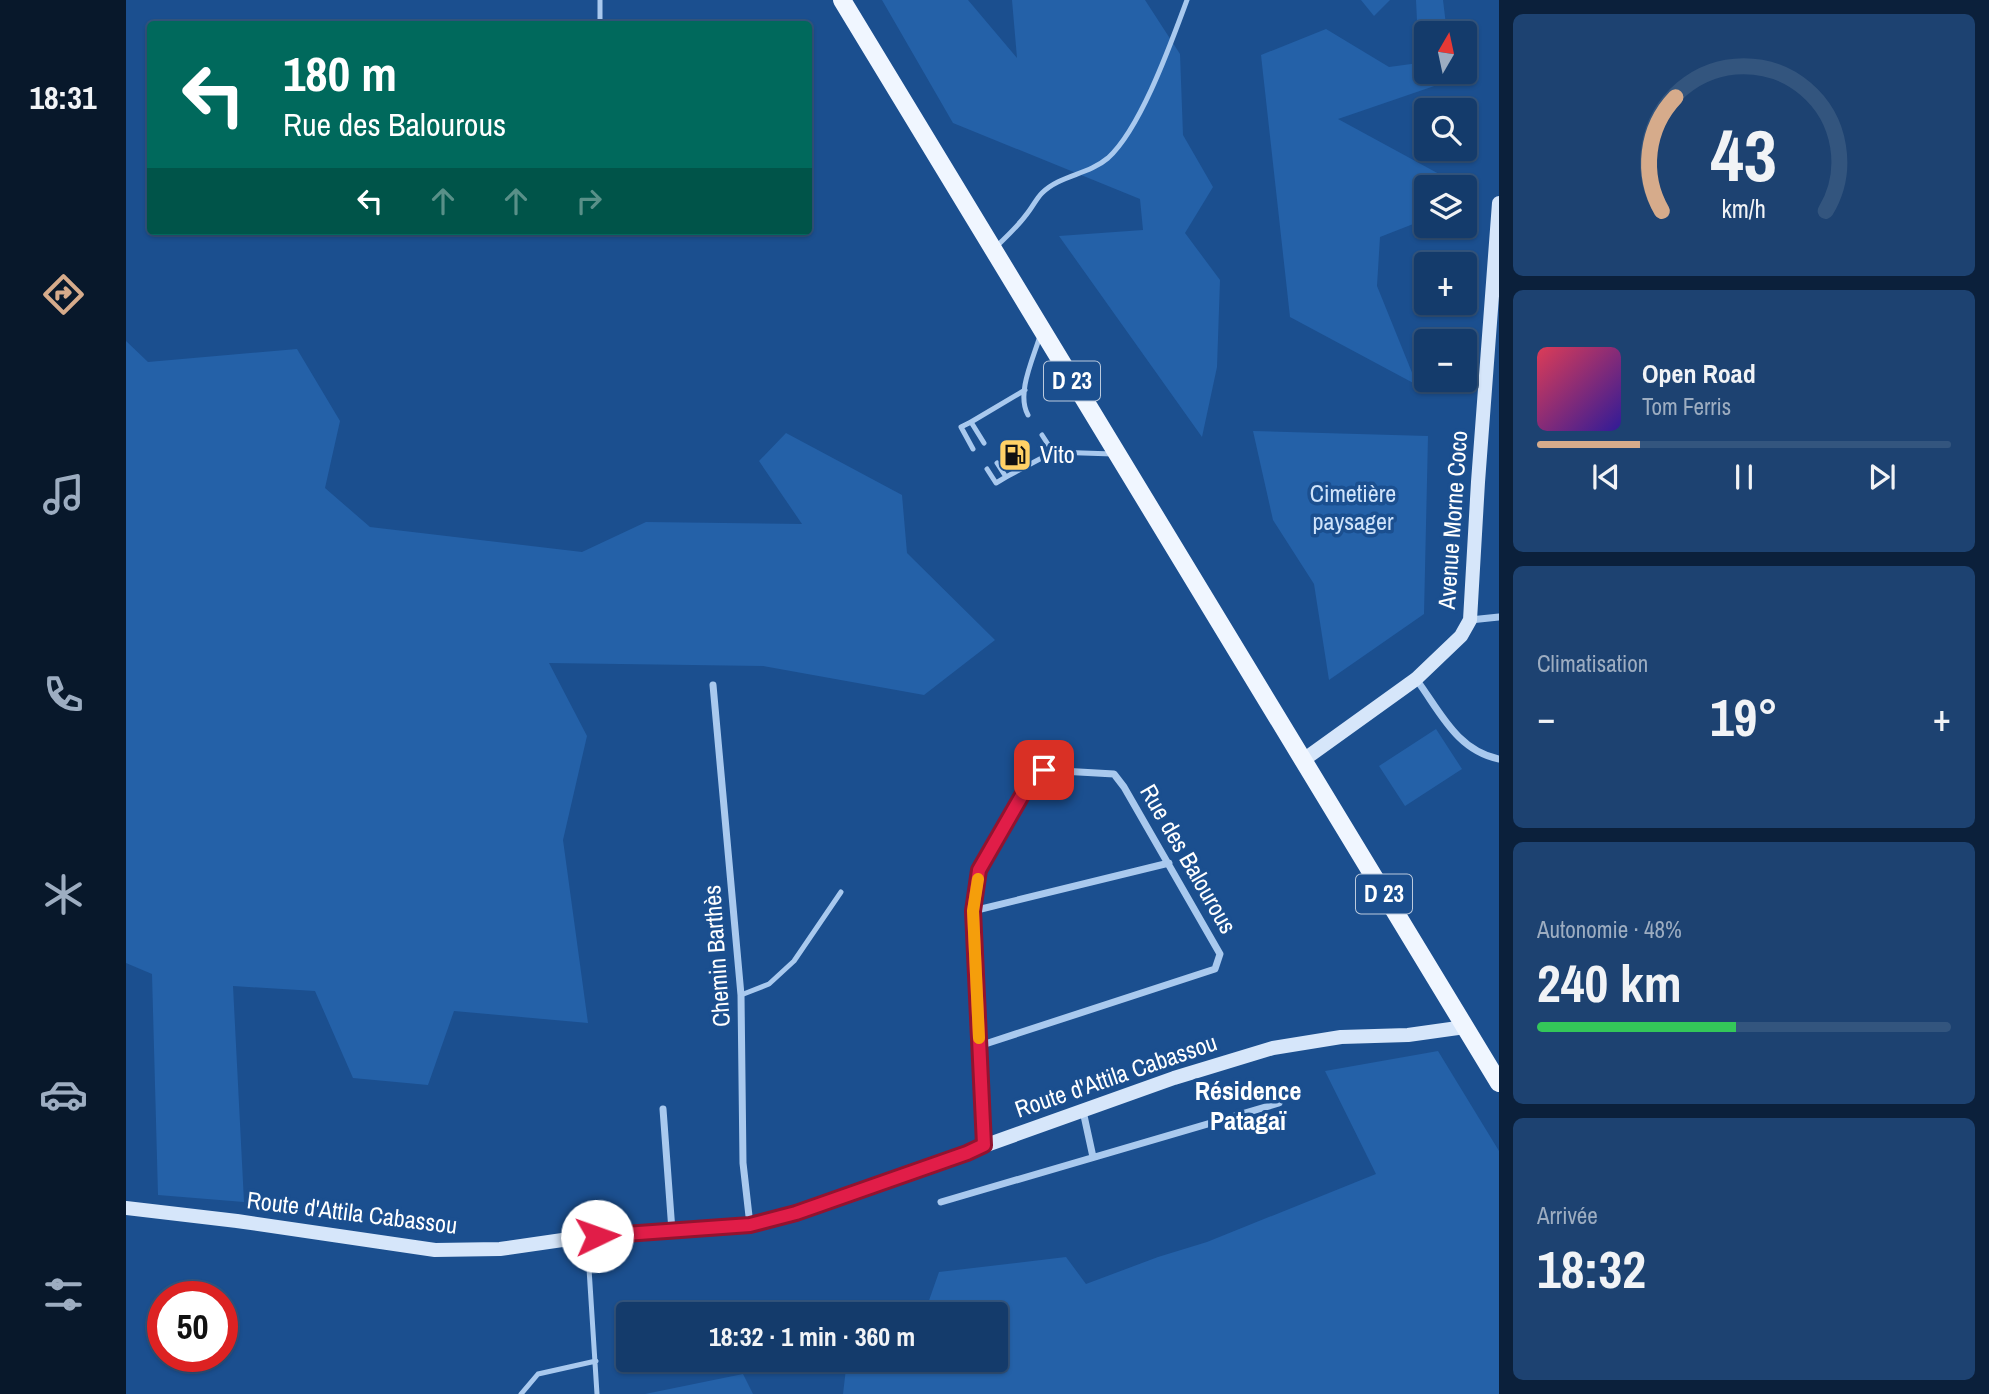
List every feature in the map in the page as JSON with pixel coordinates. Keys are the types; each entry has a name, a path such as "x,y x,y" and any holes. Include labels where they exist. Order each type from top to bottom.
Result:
{"main road":[{"name":"D 23","path":"842,0 1499,1083"},
{"name":"Avenue Morne Coco","path":"1303,761 1416,678 1461,636 1470,620 1499,203"},
{"name":"Route d'Attila Cabassou","path":"126,1208 435,1250 500,1250 587,1237 750,1225 796,1213 1174,1078 1273,1048 1341,1037 1408,1034 1465,1027"}],"street":[{"path":"1470,620 1499,617"},
{"path":"1416,678 1456,738 1490,757 1499,759"},
{"name":"Chemin Barthès","path":"713,685 741,995 743,1163 750,1225"},
{"name":"Rue des Balourous","path":"979,1046 1215,969 1220,954 1169,863 1114,774 1044,770 1032,778 979,870 973,911 979,1046 984,1145"},
{"path":"973,911 1169,863"},
{"path":"941,1202 1279,1103"},
{"path":"663,1109 672,1232"},
{"path":"1083,1110 1093,1157"}],"lane":[{"path":"600,0 600,21"},
{"path":"994,248 1015,229 1041,193 1057,182 1091,170 1109,157 1125,138 1164,57 1187,0"},
{"path":"1028,415 1023,407 1025,390 1042,330"},
{"path":"973,449 961,428 1025,390"},
{"path":"971,422 984,443"},
{"path":"1042,435 1053,452"},
{"path":"987,469 996,483 1053,452 1116,454"},
{"path":"997,463 1006,477"},
{"path":"741,995 769,984 793,961 841,892"},
{"path":"587,1237 597,1394"},
{"path":"521,1394 538,1374 596,1361"}],"green space":[{"path":"882,0 968,0 1017,58 1012,0 1145,0 1180,54 1183,135 1213,187 1185,233 1220,280 1217,367 1202,437 1059,236 1143,230 1140,199 953,123"},
{"path":"1361,0 1390,0 1374,16"},
{"path":"1416,0 1443,0 1446,21 1417,21"},
{"path":"1326,29 1389,67 1414,64 1414,84 1440,84 1338,119 1441,175 1414,175 1414,224 1380,237 1377,286 1414,383 1290,317 1261,55"},
{"path":"126,341 148,362 297,349 340,421 325,488 370,527 582,552 646,522 802,524 759,461 786,433 902,495 907,553 995,640 924,695 763,666 549,663 587,736 563,840 588,1023 454,1011 428,1085 353,1078 315,991 233,986 244,1202 158,1195 152,974 126,963"},
{"name":"Cimetière paysager","path":"1253,431 1428,436 1424,614 1329,680 1314,584 1273,520"},
{"path":"1436,729 1462,769 1405,806 1379,766"},
{"path":"1438,1051 1499,1151 1499,1394 843,1394 846,1372 1008,1372 1008,1302 928,1302 939,1272 1066,1257 1086,1284 1207,1242 1376,1174 1325,1071"},
{"path":"743,1374 753,1394 645,1394"}],"slow traffic":[{"path":"978,879 973,911 979,1038"}],"place":[{"name":"Vito","path":"1015,455"}],"district":[{"name":"Résidence Patagaï","path":"1248,1106"}],"route":[{"path":"597,1236 750,1225 796,1213 984,1145 973,911 975,891 979,870 1032,778 1044,770"}]}
